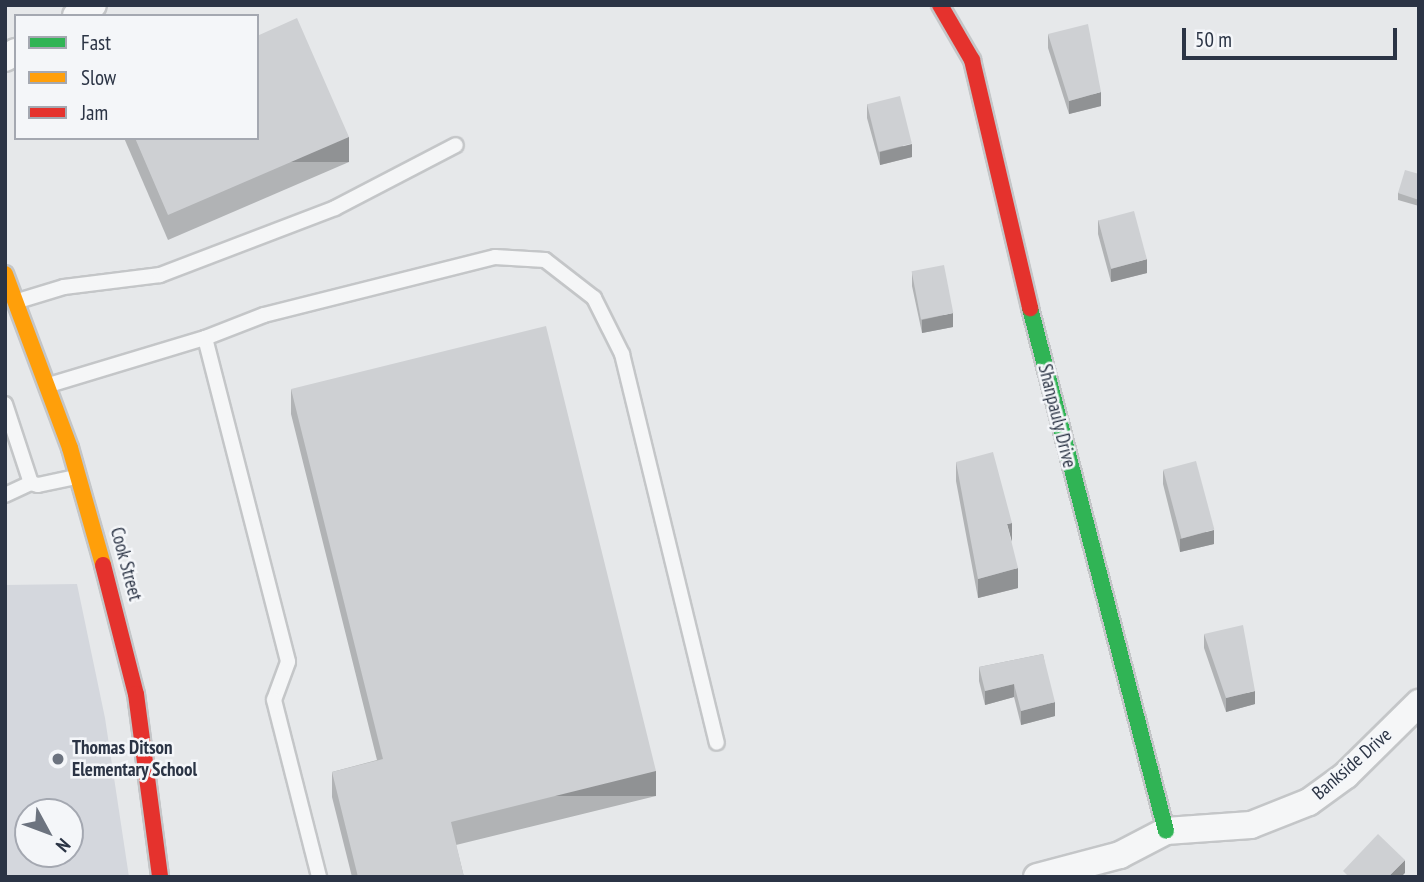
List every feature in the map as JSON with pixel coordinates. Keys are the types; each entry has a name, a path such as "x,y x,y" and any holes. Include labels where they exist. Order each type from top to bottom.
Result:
{"street":[{"name":"Shanpauly Drive","path":"940,5 972,60 1047,378 1166,831"},
{"name":"Cook Street","path":"5,274 49,386 78,476 136,694 160,877"},
{"name":"Bankside Drive","path":"1037,877 1120,856 1166,831 1251,825 1310,802 1346,775 1419,703"}],"lane":[{"path":"16,301 64,287 160,275 335,208 456,145"},
{"path":"49,386 205,338 264,315 495,257 545,260 594,298 622,354 717,743"},
{"path":"5,328 24,320"},
{"path":"205,338 288,662 274,700 318,877"},
{"path":"5,404 31,483"},
{"path":"5,495 31,483 38,485 78,476"}],"shaded area":[{"name":"Thomas Ditson Elementary School","path":"77,584 105,718 129,877 5,877 5,585"}],"building":[{"path":"297,18 349,137 168,215 136,140 259,140 259,35"},
{"path":"1088,24 1101,92 1069,101 1048,34"},
{"path":"900,96 912,144 879,152 867,104"},
{"path":"1405,170 1419,174 1419,200 1398,193"},
{"path":"1134,211 1147,259 1111,269 1098,221"},
{"path":"944,265 953,313 921,319 912,271"},
{"path":"546,326 656,771 451,822 464,877 358,877 332,772 383,759 291,389"},
{"path":"993,452 1012,523 1007,524 1018,568 978,579 956,462"},
{"path":"1196,461 1214,530 1182,538 1163,470"},
{"path":"1243,625 1255,691 1226,698 1204,634"},
{"path":"1043,654 1055,702 1021,711 1014,684 985,691 979,667"},
{"path":"1378,834 1405,860 1388,877 1349,877 1343,871"}],"traffic: fast":[{"path":"1030,308 1166,831"}],"traffic: slow":[{"path":"5,274 70,448 103,565"}],"traffic: jam":[{"path":"940,5 972,60 1030,308"},
{"path":"103,565 136,694 160,877"}],"place":[{"name":"Thomas Ditson Elementary School","path":"58,759"}]}
